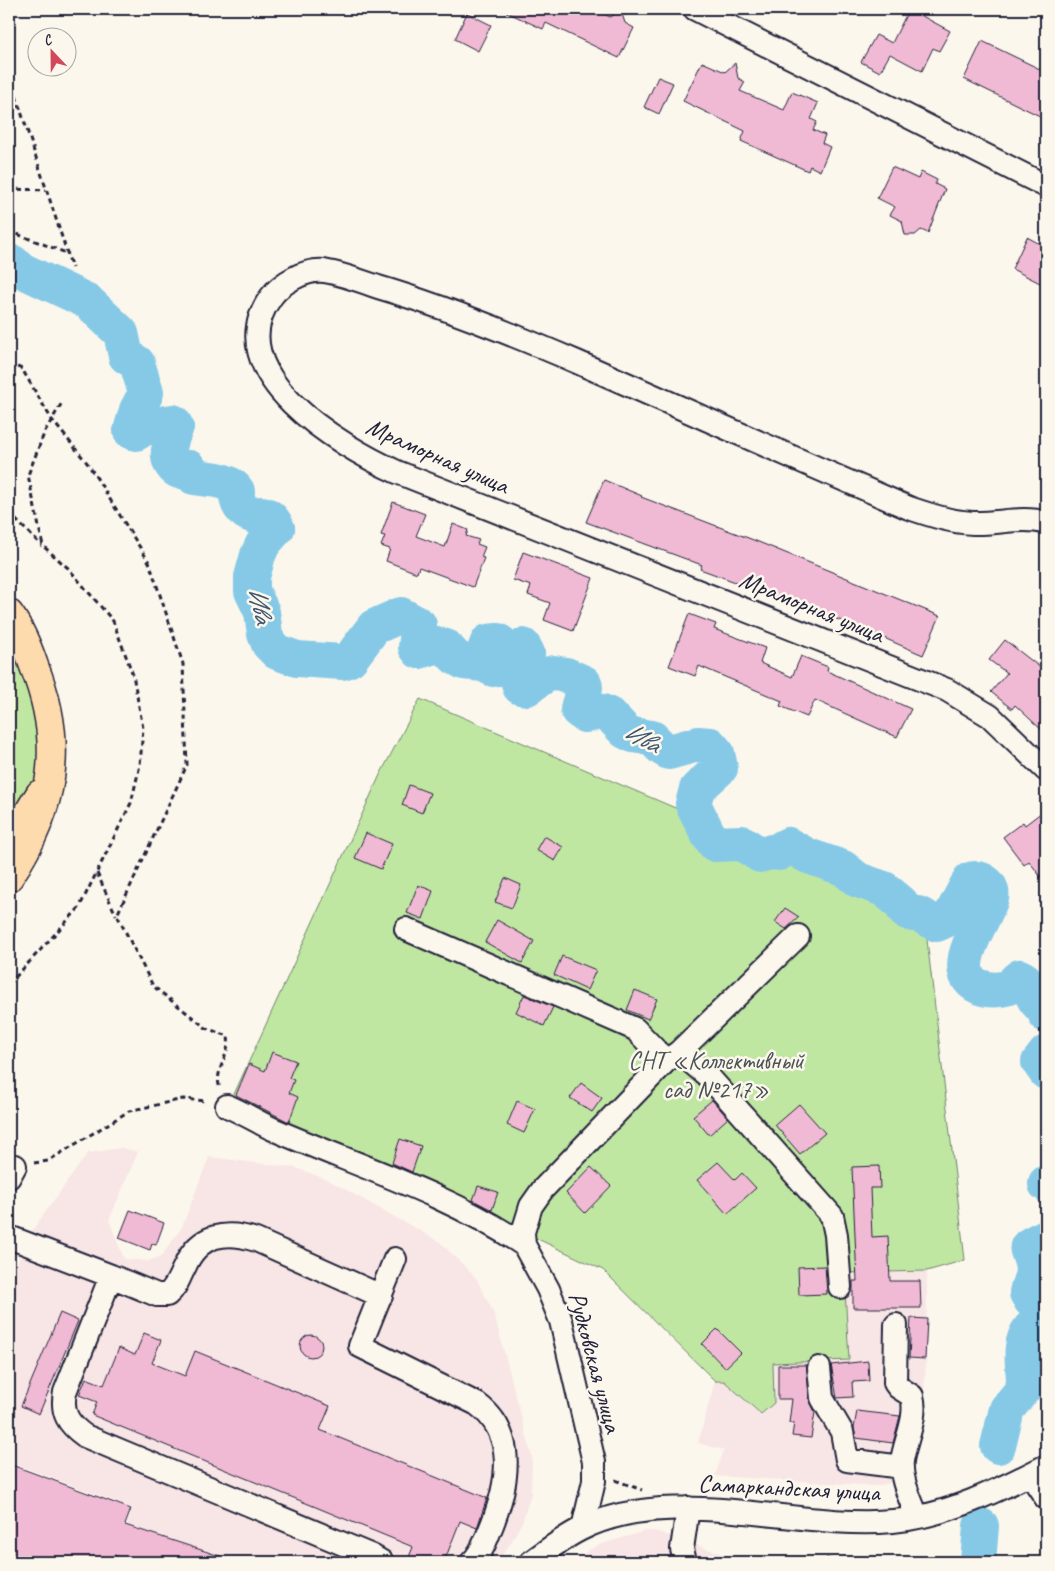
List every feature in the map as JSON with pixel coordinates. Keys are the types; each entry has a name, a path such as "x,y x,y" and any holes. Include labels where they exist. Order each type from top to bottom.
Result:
{"main road":[{"path":"9,614 28,650 41,682 49,713 52,759 46,802 40,822 22,858 9,877"},
{"path":"9,831 27,815 37,800 45,785 52,759"}],"street":[{"path":"695,9 1046,186"},
{"name":"Мраморная улица","path":"1046,522 1030,520 972,523 936,517 909,508 514,335 405,294 324,271 303,274 280,287 263,310 258,325 258,352 274,383 317,424 358,453 406,475 947,690 990,716 1046,770"},
{"path":"406,929 635,1028 673,1056 709,1077 832,1216 836,1228 840,1287"},
{"path":"524,1245 523,1232 531,1206 543,1189 673,1056 798,936"},
{"path":"227,1106 273,1129 402,1183 471,1215 524,1245"},
{"path":"9,1237 157,1295 166,1295 173,1290 187,1260 202,1242 214,1236 236,1234 256,1240 381,1296"},
{"name":"Рудковская улица","path":"524,1245 548,1289 561,1321 584,1412 594,1472 592,1492 582,1528"},
{"path":"395,1259 360,1346 477,1404 491,1415 498,1428 506,1465 504,1494 486,1541 472,1562"},
{"path":"110,1276 65,1392 64,1409 70,1424 85,1436 372,1556 382,1562"},
{"path":"896,1325 895,1382 898,1388 912,1396 913,1401 912,1418 902,1467 917,1517"},
{"path":"819,1368 822,1398 842,1432 847,1460 902,1467"},
{"path":"1038,1470 1046,1498"},
{"name":"Самаркандская улица","path":"531,1562 561,1540 582,1528 626,1515 688,1508 852,1522 896,1521 917,1517 974,1499 1038,1470"},
{"path":"683,1562 682,1549 688,1508"}],"path":[{"path":"9,93 15,93 72,268"},
{"path":"9,189 46,190"},
{"path":"9,232 69,254"},
{"path":"9,363 22,370 52,420 88,464 149,562 183,664 187,765 117,915"},
{"path":"43,546 28,475 45,431 63,401"},
{"path":"9,513 68,568 113,621 133,675 143,728 140,765 131,803 79,908 9,984"},
{"path":"12,1171 48,1161 129,1111 183,1099 227,1106 228,1101 217,1079 229,1048 228,1036 206,1028 153,986 96,872"},
{"path":"594,1472 650,1494"},
{"path":"826,1559 840,1562"}],"shaded area":[{"path":"122,1148 138,1152 109,1220 124,1259 148,1261 162,1256 182,1227 209,1157 296,1168 328,1180 440,1242 476,1278 494,1314 532,1457 531,1493 523,1520 498,1561 113,1562 133,1508 9,1462 9,1286 26,1239 88,1153"},
{"path":"927,1271 926,1366 919,1444 911,1473 896,1477 892,1482 879,1486 715,1476 724,1450 698,1443 715,1381 724,1381 761,1414 774,1403 773,1363 844,1273"},
{"path":"646,1531 655,1531 746,1562 576,1562 589,1550 602,1544"}],"green space":[{"path":"9,640 30,700 37,739 38,758 35,776 29,792 9,816"},
{"name":"СНТ «Коллективный сад №217»","path":"420,699 680,810 925,923 965,1260 927,1271 844,1273 849,1360 773,1363 774,1403 761,1414 724,1381 715,1381 603,1270 523,1232 230,1103 380,775"}],"building":[{"path":"500,9 594,9 610,17 621,11 625,23 634,28 619,58 546,23 543,29"},
{"path":"909,9 950,31 939,51 933,48 922,71 890,54 880,72 861,62 876,35 892,43"},
{"path":"467,13 491,25 478,51 455,39"},
{"path":"982,41 1046,72 1046,119 964,79"},
{"path":"702,62 725,72 735,63 738,78 745,82 740,91 784,110 792,92 818,103 811,119 817,122 813,130 825,135 822,143 830,147 820,171 810,166 808,171 741,141 745,131 683,101"},
{"path":"658,77 673,83 659,114 644,107"},
{"path":"892,167 918,179 921,172 937,180 935,184 945,189 928,233 921,230 915,235 905,235 902,221 890,215 895,207 877,198"},
{"path":"1027,237 1038,243 1046,238 1046,286 1012,269"},
{"path":"604,480 641,497 756,541 940,616 923,655 861,628 700,569 702,565 586,522"},
{"path":"393,502 425,514 416,536 445,547 453,524 468,530 466,536 479,540 477,544 485,547 481,557 484,558 473,587 419,567 417,573 386,561 390,549 381,546 385,536 381,535"},
{"path":"523,552 593,578 573,631 544,620 550,603 528,595 531,586 513,580"},
{"path":"689,614 716,624 714,629 765,648 760,663 792,677 801,656 828,667 827,671 911,709 897,737 815,700 807,717 780,706 782,701 699,666 695,676 669,666"},
{"path":"1005,640 1046,672 1046,734 1015,705 1012,709 991,692 1007,673 989,660"},
{"path":"409,785 430,793 422,813 402,805"},
{"path":"1046,809 1046,884 1029,861 1024,865 1003,837 1023,822 1025,825"},
{"path":"366,833 392,844 381,869 355,858"},
{"path":"544,836 563,847 555,861 536,850"},
{"path":"505,878 521,885 512,908 495,902"},
{"path":"418,885 433,891 423,919 407,913"},
{"path":"785,908 799,917 786,929 775,922"},
{"path":"497,920 534,941 522,963 485,942"},
{"path":"562,956 596,970 587,990 554,975"},
{"path":"635,990 657,999 648,1019 627,1010"},
{"path":"524,995 553,1007 544,1026 516,1012"},
{"path":"272,1052 296,1061 289,1078 294,1080 289,1093 298,1097 289,1122 236,1095 249,1064 265,1071"},
{"path":"581,1083 602,1098 592,1112 570,1098"},
{"path":"712,1100 728,1118 709,1135 693,1116"},
{"path":"517,1101 535,1109 524,1133 507,1125"},
{"path":"799,1104 825,1133 800,1154 775,1125"},
{"path":"400,1139 421,1146 412,1172 392,1163"},
{"path":"718,1162 735,1180 742,1173 756,1188 727,1214 697,1180"},
{"path":"879,1166 880,1188 870,1188 872,1237 888,1236 890,1281 920,1281 921,1308 853,1308 853,1281 857,1281 852,1167"},
{"path":"591,1167 611,1186 585,1213 566,1193"},
{"path":"478,1186 498,1192 492,1210 473,1200"},
{"path":"130,1210 164,1223 156,1245 152,1244 150,1250 119,1238"},
{"path":"825,1266 827,1294 799,1295 798,1267"},
{"path":"60,1313 78,1321 39,1414 21,1406"},
{"path":"911,1318 927,1319 925,1359 909,1358"},
{"path":"717,1329 741,1353 725,1368 702,1344"},
{"path":"144,1333 161,1340 152,1363 185,1376 195,1351 330,1406 320,1430 487,1498 477,1528 460,1521 444,1562 407,1562 413,1547 92,1415 97,1402 79,1395 86,1378 104,1385 119,1348 135,1355"},
{"path":"311,1335 319,1338 322,1346 319,1354 311,1357 303,1354 300,1346 303,1338"},
{"path":"868,1361 869,1381 852,1382 853,1397 837,1398 831,1365"},
{"path":"778,1365 807,1365 809,1399 815,1412 811,1438 792,1436 794,1423 789,1423 792,1399 778,1399"},
{"path":"857,1411 900,1416 893,1443 856,1438 854,1428"},
{"path":"9,1464 131,1509 125,1525 229,1559 229,1562 135,1562 114,1555 111,1562 9,1562"}],"waterway":[{"name":"Ива","path":"9,263 13,263 19,269 87,301 121,333 126,356 137,363 146,393 137,410 131,431 136,433 147,426 173,422 176,427 169,457 174,467 179,471 189,468 194,477 218,480 229,484 237,491 239,504 243,510 254,516 258,514 268,516 273,521 277,528 263,544 258,555 252,577 252,591 262,612 265,634 269,644 277,652 297,659 343,662 350,659 374,627 401,615 419,625 416,647 419,651 438,645 446,647 455,657 464,662 483,664 493,669 495,662 485,650 488,642 498,641 511,651 523,646 527,653 518,679 520,687 527,688 545,675 554,673 566,675 584,683 585,690 578,710 585,715 603,712 611,716 625,731 633,735 652,738 669,752 698,744 710,745 717,753 720,768 697,789 693,804 715,844 742,843 760,855 771,852 779,853 782,848 788,845 808,856 843,868 858,880 884,889 901,903 905,911 918,914 937,924 950,918 970,880 978,879 986,883 991,889 991,898 970,945 965,970 970,980 980,987 989,989 1006,988 1014,985 1020,977 1024,979 1046,1015"},
{"name":"Ива","path":"1046,1053 1039,1062 1046,1072"},
{"path":"998,1446 1007,1409 1024,1388 1022,1358 1026,1336 1046,1312 1044,1306 1031,1300 1027,1293 1033,1269 1028,1246 1046,1237"},
{"path":"978,1562 981,1526"}]}
